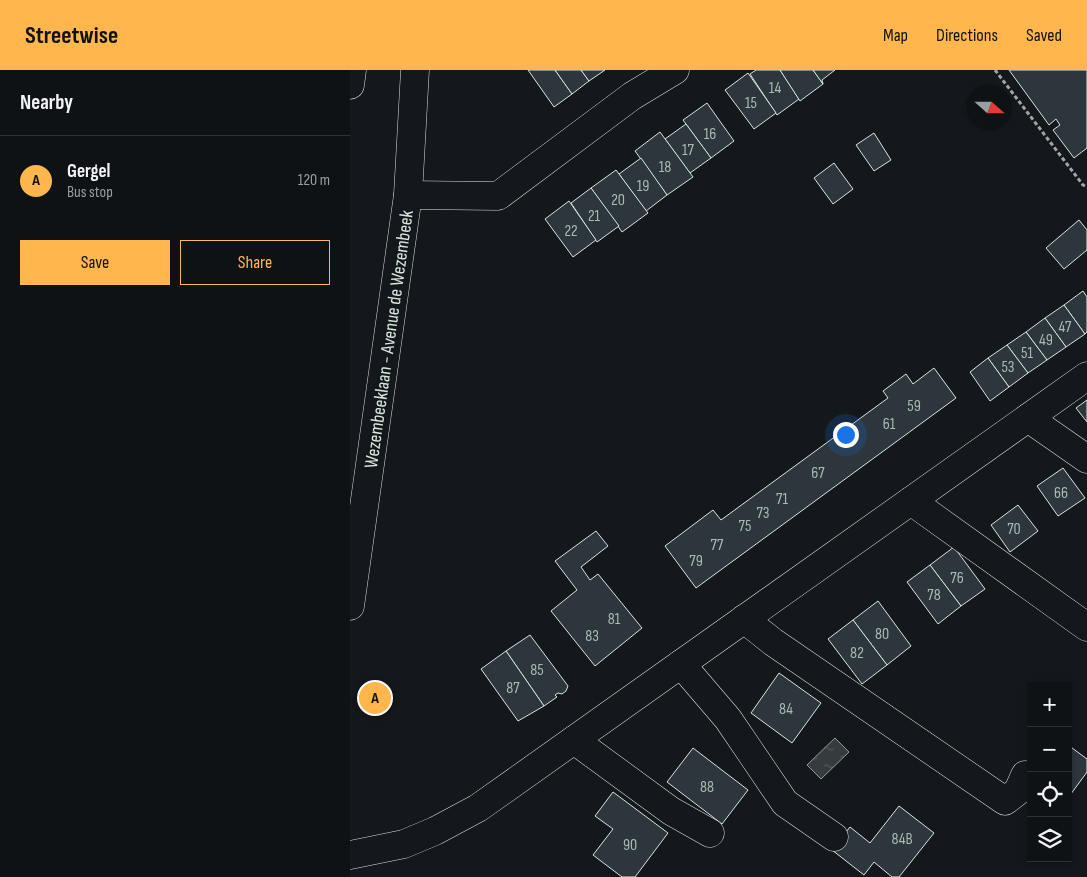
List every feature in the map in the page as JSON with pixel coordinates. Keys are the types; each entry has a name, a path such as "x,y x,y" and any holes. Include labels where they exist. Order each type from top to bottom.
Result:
{"street":[{"path":"350,86 352,70"},
{"name":"Wezembeeklaan - Avenue de Wezembeek","path":"350,606 408,195 415,70"},
{"path":"408,195 498,196 632,96 675,70"},
{"path":"350,855 404,844 435,831 478,808 1087,376"},
{"path":"1028,418 1087,459"},
{"path":"911,502 1087,627"},
{"path":"744,619 773,642 1005,801 1018,791 1025,775"},
{"path":"681,664 728,719 785,803 834,837"},
{"path":"574,740 671,811 710,833"}],"path":[{"path":"995,70 1083,185 1087,186"}],"water":[{"path":"835,738 849,752 821,779 807,765"}],"building":[{"path":"528,70 555,70 572,94 554,107"},
{"path":"555,70 581,70 589,81 572,94"},
{"path":"581,70 605,70 589,81"},
{"path":"756,70 780,70 799,99 777,115 750,74"},
{"path":"780,70 813,70 823,84 800,101"},
{"path":"813,70 835,70 822,80 823,84"},
{"path":"1009,70 1087,70 1087,148 1074,158 1053,130 1060,125 1056,119 1049,125"},
{"path":"748,73 776,113 754,129 725,90"},
{"path":"707,103 734,141 711,158 683,120"},
{"path":"686,124 711,158 690,173 665,139"},
{"path":"660,132 693,177 667,195 635,151"},
{"path":"874,133 891,160 874,171 856,145"},
{"path":"641,158 667,195 646,211 619,174"},
{"path":"834,163 853,189 833,204 814,178"},
{"path":"616,170 648,213 622,232 591,188"},
{"path":"591,188 619,226 597,242 571,203"},
{"path":"569,201 596,240 573,257 545,219"},
{"path":"1079,220 1087,230 1087,250 1064,269 1046,248"},
{"path":"1083,291 1087,297 1087,332 1085,334 1064,305"},
{"path":"1064,305 1085,334 1066,347 1045,318"},
{"path":"1045,318 1066,347 1047,360 1026,332"},
{"path":"1026,332 1047,360 1028,373 1007,345"},
{"path":"1007,345 1028,373 1009,387 988,358"},
{"path":"988,358 1009,387 990,401 970,372"},
{"path":"934,368 956,398 696,588 665,546 713,510 721,520 888,398 883,391 906,374 913,384"},
{"path":"1087,400 1087,422 1076,408"},
{"path":"1063,468 1085,498 1058,516 1037,486"},
{"path":"1018,505 1038,531 1010,552 991,525"},
{"path":"596,531 608,546 581,567 590,580 598,574 642,628 595,666 551,611 577,590 555,561"},
{"path":"954,547 985,589 961,606 930,565"},
{"path":"930,565 961,606 938,624 907,582"},
{"path":"878,601 911,646 887,665 853,620"},
{"path":"853,620 887,665 862,684 828,639"},
{"path":"530,635 568,686 566,691 555,695 557,697 544,706 506,651"},
{"path":"506,651 544,706 518,721 481,669"},
{"path":"779,673 821,703 792,743 751,713"},
{"path":"693,748 748,790 722,824 667,782"},
{"path":"1072,748 1087,759 1087,772 1072,793"},
{"path":"613,792 668,833 635,877 622,877 593,855 613,829 595,816"},
{"path":"899,806 934,833 899,877 892,877 874,862 864,875 832,850 850,827 870,843"}],"place":[{"name":"Gergel","path":"375,698"}]}
